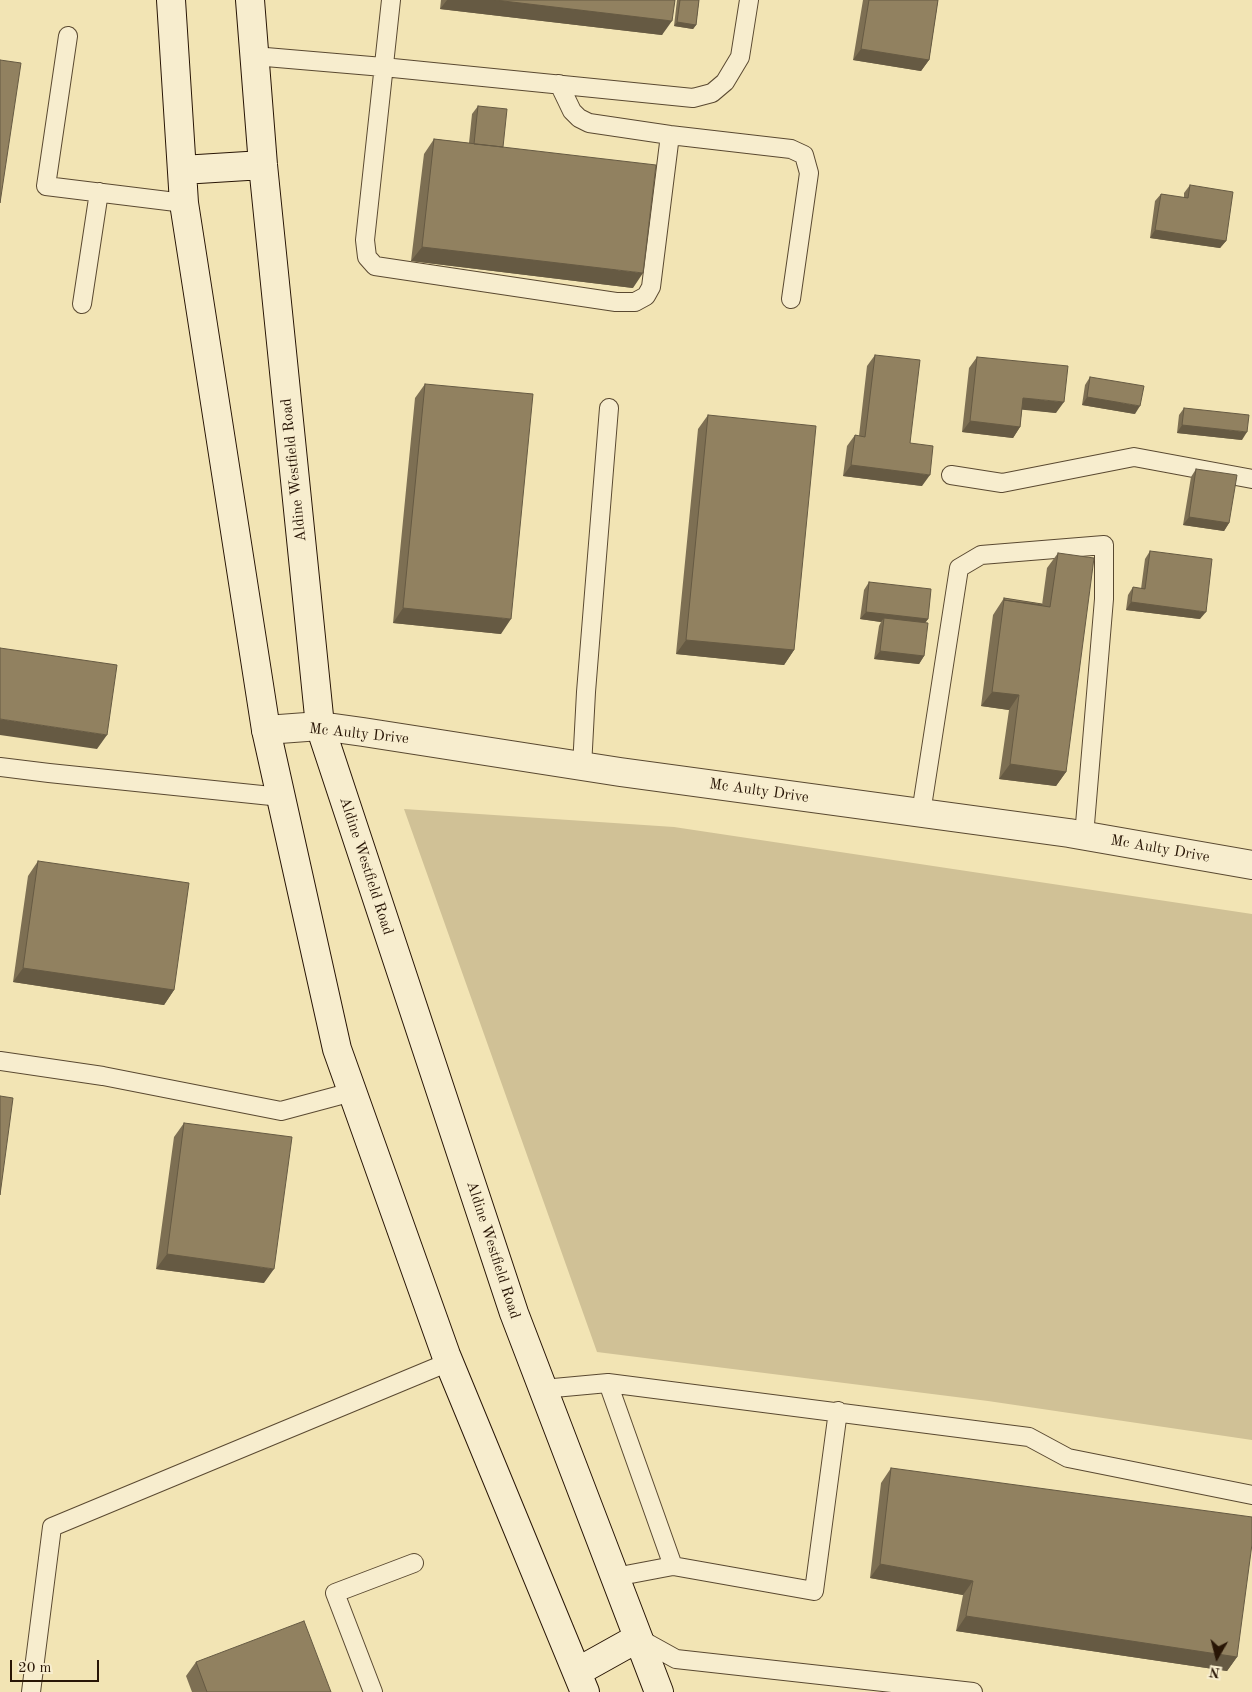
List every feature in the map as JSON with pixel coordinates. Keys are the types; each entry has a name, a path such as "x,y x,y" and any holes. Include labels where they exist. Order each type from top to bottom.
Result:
{"main road":[{"path":"171,0 184,203 266,730 337,1049 448,1362 581,1682 638,1638"},
{"name":"Aldine Westfield Road","path":"250,0 263,165 320,726 514,1313 660,1692"},
{"path":"182,170 263,165"},
{"name":"Mc Aulty Drive","path":"266,730 320,726 582,767 1084,836 1252,865"}],"lane":[{"path":"391,0 365,240 367,257 375,266 616,302 635,302 646,296 651,287 670,135"},
{"path":"254,56 383,66 693,98 712,93 725,82 740,57 749,0"},
{"path":"68,36 46,186 184,203"},
{"path":"559,84 572,111 579,118 589,123 670,135 791,149 804,155 809,173 791,299"},
{"path":"82,304 99,192"},
{"path":"582,767 586,692 609,408"},
{"path":"950,475 1002,483 1134,457 1252,479"},
{"path":"921,813 959,568 981,555 1104,545 1104,599 1084,836"},
{"path":"0,767 49,774 281,797"},
{"path":"0,1061 103,1076 282,1111 352,1092"},
{"path":"31,1692 52,1527 448,1362"},
{"path":"543,1389 608,1383 1029,1437 1068,1458 1252,1495"},
{"path":"608,1383 673,1566"},
{"path":"615,1576 673,1566 814,1591 838,1412"},
{"path":"373,1692 335,1592 414,1563"},
{"path":"638,1638 676,1660 885,1687 973,1692"}],"shaded area":[{"path":"404,809 674,827 1252,914 1252,1440 988,1401 597,1352"}],"building":[{"path":"495,0 675,0 672,21"},
{"path":"680,0 699,0 696,25 677,22"},
{"path":"869,0 938,0 929,60 861,49"},
{"path":"0,60 21,63 0,203"},
{"path":"478,106 507,109 503,147 474,144"},
{"path":"434,139 656,165 643,273 422,247"},
{"path":"1190,185 1233,192 1226,241 1155,230 1161,194 1188,198"},
{"path":"875,355 920,360 910,443 933,446 930,475 851,465 855,435 865,437"},
{"path":"977,357 1068,366 1064,402 1023,398 1020,427 970,421"},
{"path":"1090,377 1144,386 1140,406 1087,397"},
{"path":"425,384 533,394 511,619 403,608"},
{"path":"1184,408 1249,415 1247,432 1182,425"},
{"path":"708,415 816,426 794,650 686,640"},
{"path":"1196,469 1237,475 1229,523 1189,517"},
{"path":"1150,551 1212,559 1206,612 1131,602 1133,587 1145,589"},
{"path":"1058,553 1094,558 1066,772 1010,764 1019,695 992,692 1004,600 1050,607"},
{"path":"869,582 931,589 928,619 866,612"},
{"path":"1004,598 1042,604 1042,605 1004,600"},
{"path":"884,618 928,623 924,656 880,651"},
{"path":"0,648 117,665 107,735 0,719"},
{"path":"38,861 189,883 174,990 23,968"},
{"path":"0,1096 13,1098 0,1195"},
{"path":"184,1123 292,1137 274,1269 167,1254"},
{"path":"891,1468 1252,1517 1252,1544 1237,1657 966,1616 973,1581 880,1564"},
{"path":"304,1621 331,1692 207,1692 196,1662"}]}
